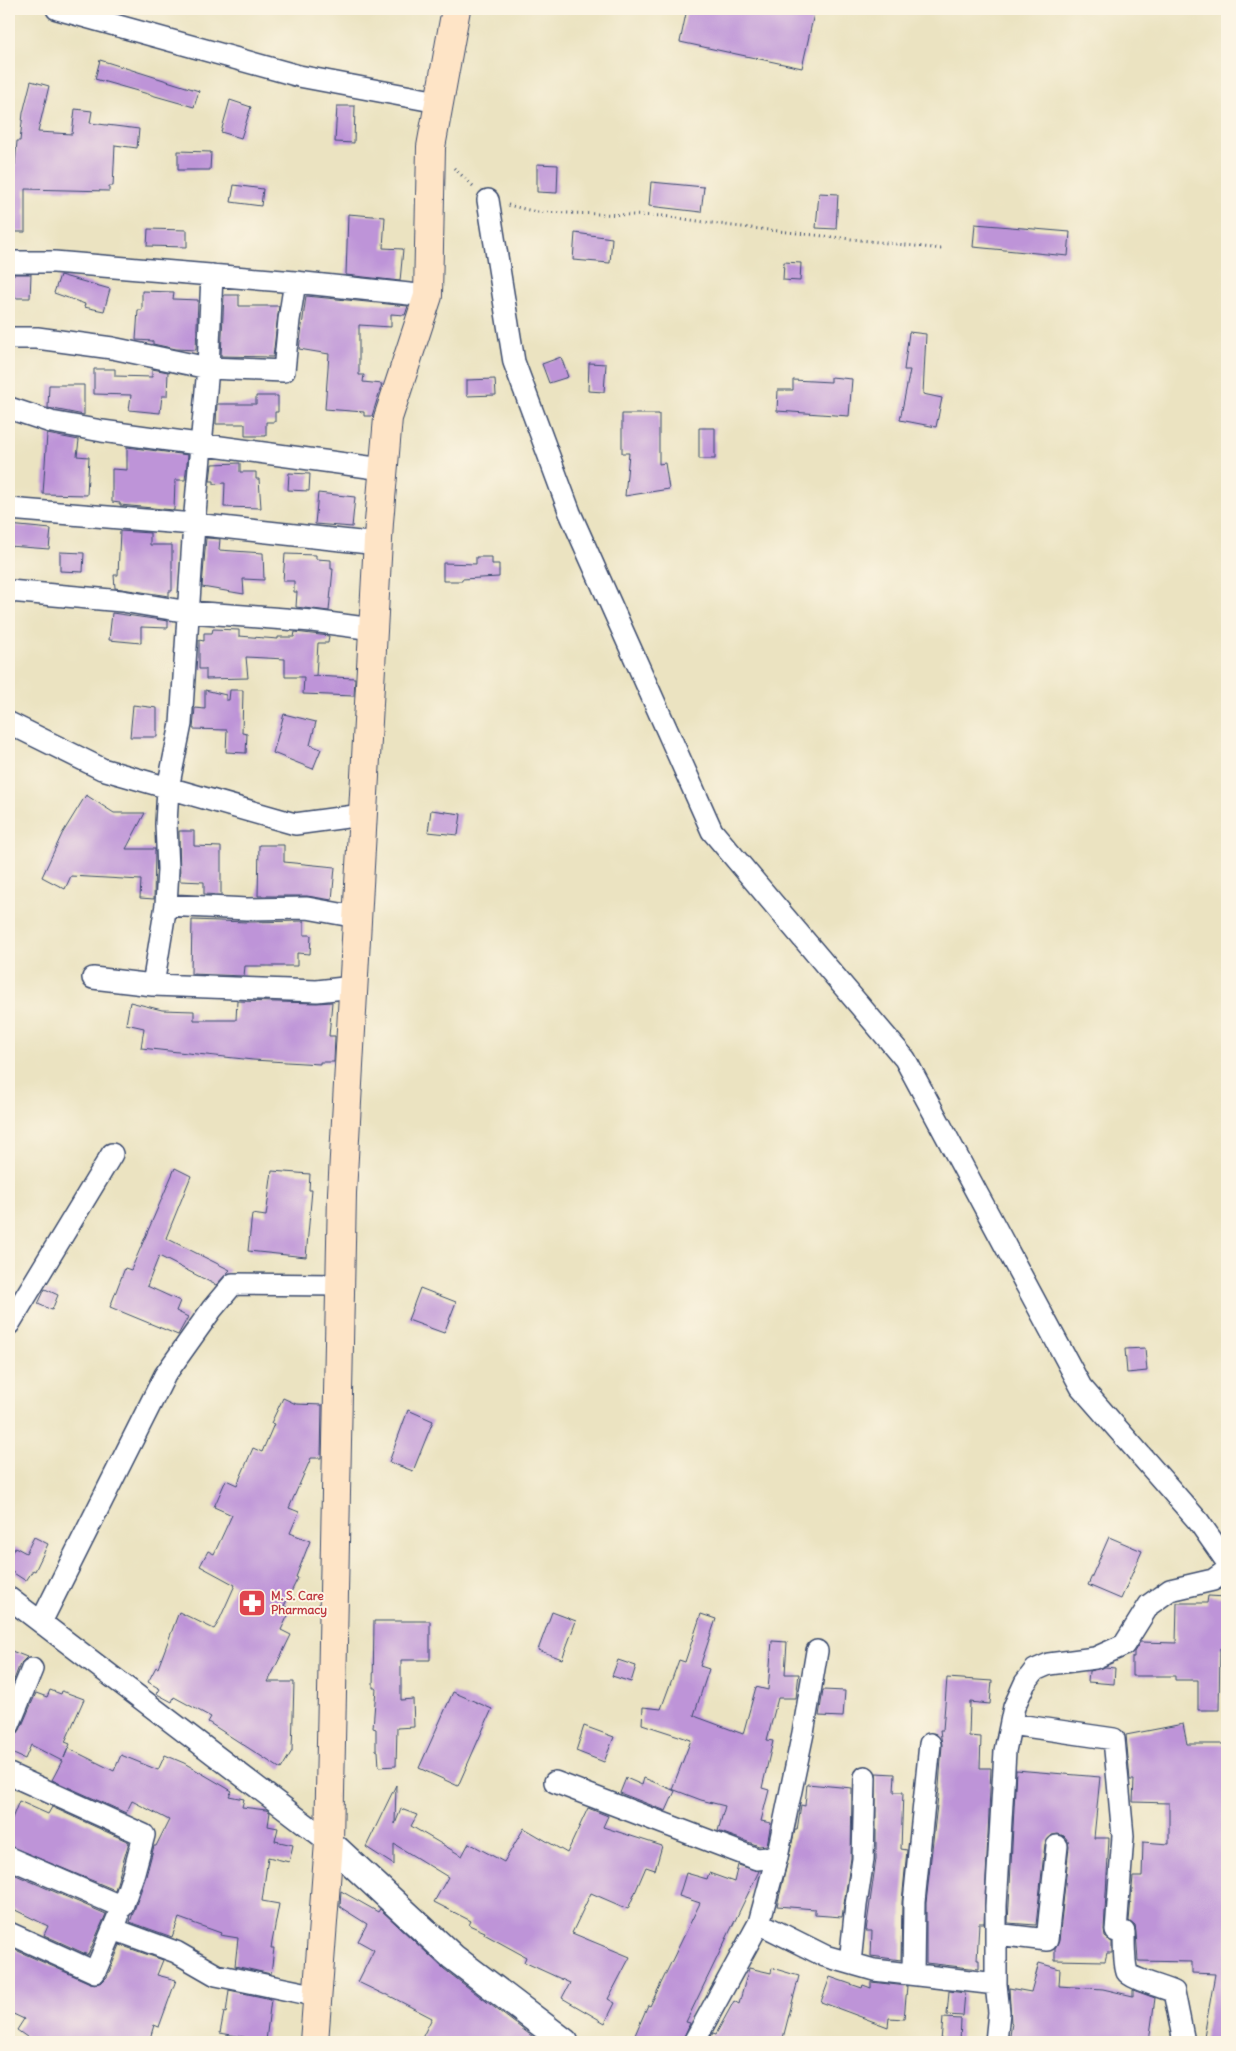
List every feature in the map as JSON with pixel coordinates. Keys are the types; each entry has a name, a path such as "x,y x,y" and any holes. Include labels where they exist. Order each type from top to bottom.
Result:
{"main road":[{"path":"314,2042 329,1842 342,1193 378,544 388,418 428,296 432,147 438,102 456,9"}],"street":[{"path":"57,9 299,76 438,102"},
{"path":"488,200 514,362 570,513 712,831 904,1059 1081,1386 1199,1522 1227,1562"},
{"path":"9,262 54,262 295,282 428,296"},
{"path":"153,985 166,905 168,788 181,724 194,524 208,368 212,275"},
{"path":"9,338 37,338 112,348 208,368 284,371 295,282"},
{"path":"9,408 51,422 102,431 384,469"},
{"path":"9,509 194,524 378,544"},
{"path":"9,591 122,601 189,612 312,620 373,629"},
{"path":"9,723 102,769 295,824 362,815"},
{"path":"166,905 247,909 307,908 357,917"},
{"path":"93,978 153,985 317,991 353,987"},
{"path":"9,1324 112,1154"},
{"path":"41,1622 165,1375 212,1309 233,1284 341,1285"},
{"path":"996,2042 999,2012 996,1984 996,1934 1005,1751 1014,1707 1025,1683 1036,1670 1049,1664 1095,1658 1124,1645 1149,1605 1170,1590 1213,1580 1227,1570"},
{"path":"9,1598 329,1842 452,1957 565,2042"},
{"path":"694,2042 760,1923 777,1857 803,1733 817,1651"},
{"path":"9,1725 32,1669"},
{"path":"1011,1724 1114,1739 1123,1836 1116,1931 1124,1932 1127,1971 1131,1977 1162,1986 1174,1992 1184,2042"},
{"path":"913,1974 914,1902 930,1744"},
{"path":"9,1774 144,1835 122,1907 95,1972 9,1934"},
{"path":"850,1963 863,1859 865,1777"},
{"path":"554,1782 756,1859 777,1857"},
{"path":"996,1934 1047,1940 1056,1846"},
{"path":"9,1858 122,1907"},
{"path":"760,1923 825,1956 874,1970 996,1984"},
{"path":"113,1929 176,1952 216,1975 318,1996"}],"path":[{"path":"432,147 488,200 537,212 663,216 733,226 942,249"}],"building":[{"path":"687,9 815,9 802,68 680,42"},
{"path":"100,60 199,91 194,107 95,79"},
{"path":"31,81 49,86 38,132 72,134 75,109 92,111 90,123 139,129 137,148 115,145 113,186 109,186 109,191 25,189 25,232 9,232 9,165 15,165 17,141 20,141 23,113"},
{"path":"230,100 251,107 241,138 221,132"},
{"path":"337,106 355,106 354,143 335,142"},
{"path":"178,151 211,152 210,170 178,170"},
{"path":"537,164 558,165 557,193 537,192"},
{"path":"651,182 704,187 701,212 649,206"},
{"path":"234,185 263,189 261,206 231,202"},
{"path":"819,193 838,194 836,229 816,228"},
{"path":"348,214 385,217 383,248 403,249 400,281 346,275"},
{"path":"975,224 1070,232 1068,256 973,247"},
{"path":"148,229 187,230 187,247 147,246"},
{"path":"575,233 612,238 610,263 573,260"},
{"path":"784,262 801,263 800,281 783,280"},
{"path":"9,274 31,274 30,298 9,298"},
{"path":"60,275 110,289 104,311 84,307 85,304 54,293"},
{"path":"142,291 174,292 173,299 198,300 196,350 176,349 153,344 153,341 136,340 138,310 142,310"},
{"path":"224,295 239,295 239,306 279,306 273,357 221,356"},
{"path":"306,296 408,306 405,315 391,314 391,327 359,325 359,375 364,375 363,382 382,384 372,416 364,416 364,412 325,409 329,354 299,349"},
{"path":"909,332 926,334 923,394 942,398 936,427 900,420 910,370 904,370"},
{"path":"561,357 568,377 549,383 542,364"},
{"path":"589,363 606,364 604,392 588,391"},
{"path":"94,369 115,369 115,376 152,377 152,369 168,372 167,396 162,396 160,413 129,410 131,395 94,394"},
{"path":"831,377 852,379 849,416 777,411 778,390 793,390 793,380 831,382"},
{"path":"495,379 496,395 467,396 467,380"},
{"path":"49,385 84,385 84,415 48,408"},
{"path":"256,396 278,396 278,412 275,412 275,422 266,422 266,436 245,436 245,424 216,424 217,404 256,404"},
{"path":"622,414 659,414 659,464 665,463 669,489 625,496 629,453 622,453"},
{"path":"699,428 715,428 715,459 699,459"},
{"path":"47,434 79,440 77,456 89,457 87,495 43,494"},
{"path":"127,447 188,455 185,480 175,480 174,510 120,505 120,503 112,502 112,469 127,470"},
{"path":"240,463 240,472 256,472 256,479 259,479 261,508 224,507 225,483 214,484 214,481 210,481 212,464"},
{"path":"289,473 310,474 309,491 288,490"},
{"path":"318,493 355,497 352,527 315,524"},
{"path":"9,525 51,529 49,549 9,546"},
{"path":"120,531 150,533 150,545 172,545 172,591 169,591 169,596 115,588 114,575 118,575"},
{"path":"206,538 220,539 219,550 263,553 264,580 243,579 244,594 202,587"},
{"path":"60,552 84,553 83,572 60,571"},
{"path":"285,554 316,555 316,559 331,560 331,569 333,569 329,611 296,607 297,592 294,592 294,581 283,581"},
{"path":"476,557 492,557 492,564 499,564 499,577 443,581 443,563 476,564"},
{"path":"112,613 168,621 168,628 141,627 141,643 109,640"},
{"path":"213,629 239,630 239,636 278,639 278,637 294,637 295,632 329,636 328,643 318,643 316,676 312,676 355,678 354,696 303,694 304,677 285,677 285,659 246,657 248,678 206,679 206,669 199,669 199,640 204,641 204,633 212,633"},
{"path":"205,690 226,695 226,700 229,700 230,690 243,690 242,733 247,734 246,753 226,752 227,730 193,729 195,708 205,709"},
{"path":"133,705 157,708 157,737 130,737"},
{"path":"284,714 316,722 310,745 321,749 313,769 273,753"},
{"path":"86,795 114,813 145,813 126,849 155,849 154,899 140,898 141,880 71,876 65,889 42,877 62,834"},
{"path":"431,810 461,814 458,835 428,832"},
{"path":"179,831 194,831 194,846 221,847 221,895 204,894 204,882 180,881"},
{"path":"259,845 284,845 284,862 335,867 332,900 307,896 258,896"},
{"path":"192,920 247,922 304,921 304,935 311,935 310,954 297,953 297,966 245,966 244,976 191,974"},
{"path":"237,1001 332,1002 329,1036 335,1036 334,1062 320,1062 320,1064 253,1060 141,1048 144,1028 126,1024 130,1002 162,1010 194,1011 194,1020 236,1020"},
{"path":"175,1168 191,1176 166,1238 230,1270 216,1285 159,1256 147,1286 180,1301 176,1311 188,1317 178,1335 110,1307 125,1268 131,1270"},
{"path":"272,1171 310,1174 309,1190 312,1190 306,1257 248,1251 252,1214 266,1216"},
{"path":"420,1288 456,1302 444,1333 408,1320"},
{"path":"45,1289 58,1295 52,1310 38,1304"},
{"path":"1145,1348 1147,1371 1127,1373 1125,1349"},
{"path":"283,1398 296,1404 322,1405 321,1458 311,1458 289,1508 299,1512 290,1533 310,1541 296,1577 298,1578 284,1606 291,1609 281,1630 291,1635 268,1682 294,1682 292,1751 281,1769 208,1722 211,1717 174,1697 172,1702 157,1694 160,1689 148,1682 156,1667 158,1668 179,1612 214,1629 218,1623 235,1585 200,1566 208,1551 214,1554 232,1515 214,1507 226,1480 237,1485 253,1448 262,1452 274,1424 271,1423"},
{"path":"408,1410 433,1421 413,1471 389,1462"},
{"path":"34,1537 48,1544 35,1571 33,1570 26,1581 9,1570 9,1557 15,1547 26,1553"},
{"path":"1109,1537 1142,1551 1121,1599 1088,1585"},
{"path":"1208,1596 1227,1597 1225,1648 1220,1648 1219,1710 1198,1710 1198,1680 1175,1680 1175,1676 1132,1676 1132,1657 1134,1657 1134,1652 1140,1642 1176,1643 1177,1603 1207,1603"},
{"path":"552,1612 576,1621 562,1659 538,1650"},
{"path":"701,1614 716,1619 700,1666 709,1669 694,1715 697,1717 743,1734 756,1687 768,1690 772,1641 787,1642 785,1674 799,1674 796,1698 778,1698 767,1740 773,1741 762,1788 769,1790 761,1821 771,1823 767,1845 759,1846 718,1831 725,1806 701,1800 672,1789 691,1740 642,1724 643,1707 661,1709 679,1660 685,1662"},
{"path":"374,1621 430,1621 430,1660 401,1660 401,1700 413,1699 414,1727 397,1728 396,1766 379,1767 378,1751 376,1750 376,1729 373,1728 376,1688 373,1688"},
{"path":"9,1650 27,1657 20,1664 9,1693"},
{"path":"618,1660 636,1666 631,1682 612,1676"},
{"path":"1105,1667 1115,1668 1114,1684 1088,1682 1089,1671"},
{"path":"947,1678 992,1681 990,1704 970,1702 969,1736 981,1737 980,1768 991,1768 984,1923 979,1923 977,1960 979,1960 979,1969 926,1963 926,1903 939,1787 942,1745 940,1730 943,1730"},
{"path":"50,1690 61,1694 62,1691 84,1699 65,1742 70,1744 68,1748 114,1771 121,1755 158,1770 165,1755 184,1763 232,1791 229,1796 244,1799 242,1807 270,1812 268,1826 278,1828 275,1841 293,1845 289,1862 268,1857 262,1901 279,1904 271,1948 274,1948 271,1974 235,1966 238,1938 220,1935 221,1933 179,1918 172,1937 130,1922 154,1846 156,1846 169,1820 132,1801 126,1813 52,1780 62,1761 31,1745 25,1759 9,1752 9,1737 16,1735 20,1730 36,1693 47,1697"},
{"path":"823,1690 845,1691 843,1717 819,1716"},
{"path":"453,1692 492,1709 458,1786 419,1768"},
{"path":"1183,1724 1187,1744 1227,1744 1227,1995 1223,2022 1227,2023 1227,2042 1203,2042 1215,1974 1192,1973 1192,1962 1138,1961 1135,1926 1129,1921 1133,1877 1142,1877 1143,1842 1169,1844 1169,1803 1133,1802 1134,1780 1130,1780 1126,1735"},
{"path":"584,1726 614,1737 604,1762 576,1751"},
{"path":"1016,1770 1100,1777 1094,1838 1109,1838 1104,1930 1105,1937 1112,1942 1112,1953 1107,1953 1105,1961 1055,1960 1055,1949 1059,1941 1069,1847 1068,1841 1064,1836 1052,1835 1045,1844 1036,1925 1008,1923"},
{"path":"876,1773 895,1774 894,1792 903,1792 901,1849 907,1850 902,1902 901,1960 871,1956 872,1931 866,1931 876,1859"},
{"path":"626,1778 642,1785 644,1778 675,1791 666,1811 620,1793"},
{"path":"807,1784 852,1788 851,1858 842,1917 815,1915 815,1909 777,1906 795,1830 797,1830 801,1805 805,1806"},
{"path":"396,1785 395,1824 401,1809 417,1815 411,1826 462,1856 469,1843 504,1862 524,1828 567,1853 588,1808 608,1816 603,1827 662,1846 655,1870 646,1867 628,1909 591,1893 572,1933 630,1957 608,1999 615,2003 605,2023 562,1998 570,1983 524,1962 526,1957 484,1934 485,1932 469,1925 471,1921 434,1902 448,1877 394,1844 394,1865 366,1847"},
{"path":"19,1801 48,1814 52,1807 129,1842 115,1890 9,1846 9,1826"},
{"path":"738,1865 759,1871 686,2022 690,2023 682,2042 632,2042 648,2005 650,2006 700,1903 679,1896 686,1873 707,1879 709,1873 734,1882"},
{"path":"9,1872 106,1914 88,1955 44,1935 48,1926 9,1907"},
{"path":"341,1891 378,1912 380,1909 444,1969 533,2037 531,2042 420,2042 432,2018 358,1982 374,1950 358,1941 367,1924 340,1907"},
{"path":"120,1945 163,1960 157,1975 176,1980 159,2027 154,2025 149,2042 34,2042 17,2030 24,2019 9,2012 9,1947 96,1984 102,1982 107,1977"},
{"path":"1039,1963 1060,1969 1059,1986 1103,1989 1133,1996 1133,1990 1155,1998 1149,2042 1086,2038 1085,2042 1009,2042 1012,2023 1009,1988 1031,1992"},
{"path":"749,1968 771,1973 772,1968 799,1976 782,2042 708,2042 713,2033 716,2034 734,2001 739,2004"},
{"path":"830,1977 862,1988 863,1985 871,1988 871,1982 907,1986 904,2019 889,2018 888,2027 821,2002"},
{"path":"229,1990 271,1999 266,2041 220,2033 224,2012 226,2013"},
{"path":"949,1991 965,1993 963,2016 947,2015"},
{"path":"943,2018 961,2019 960,2042 941,2041"}],"place":[{"name":"M. S. Care Pharmacy","path":"252,1603"}]}
